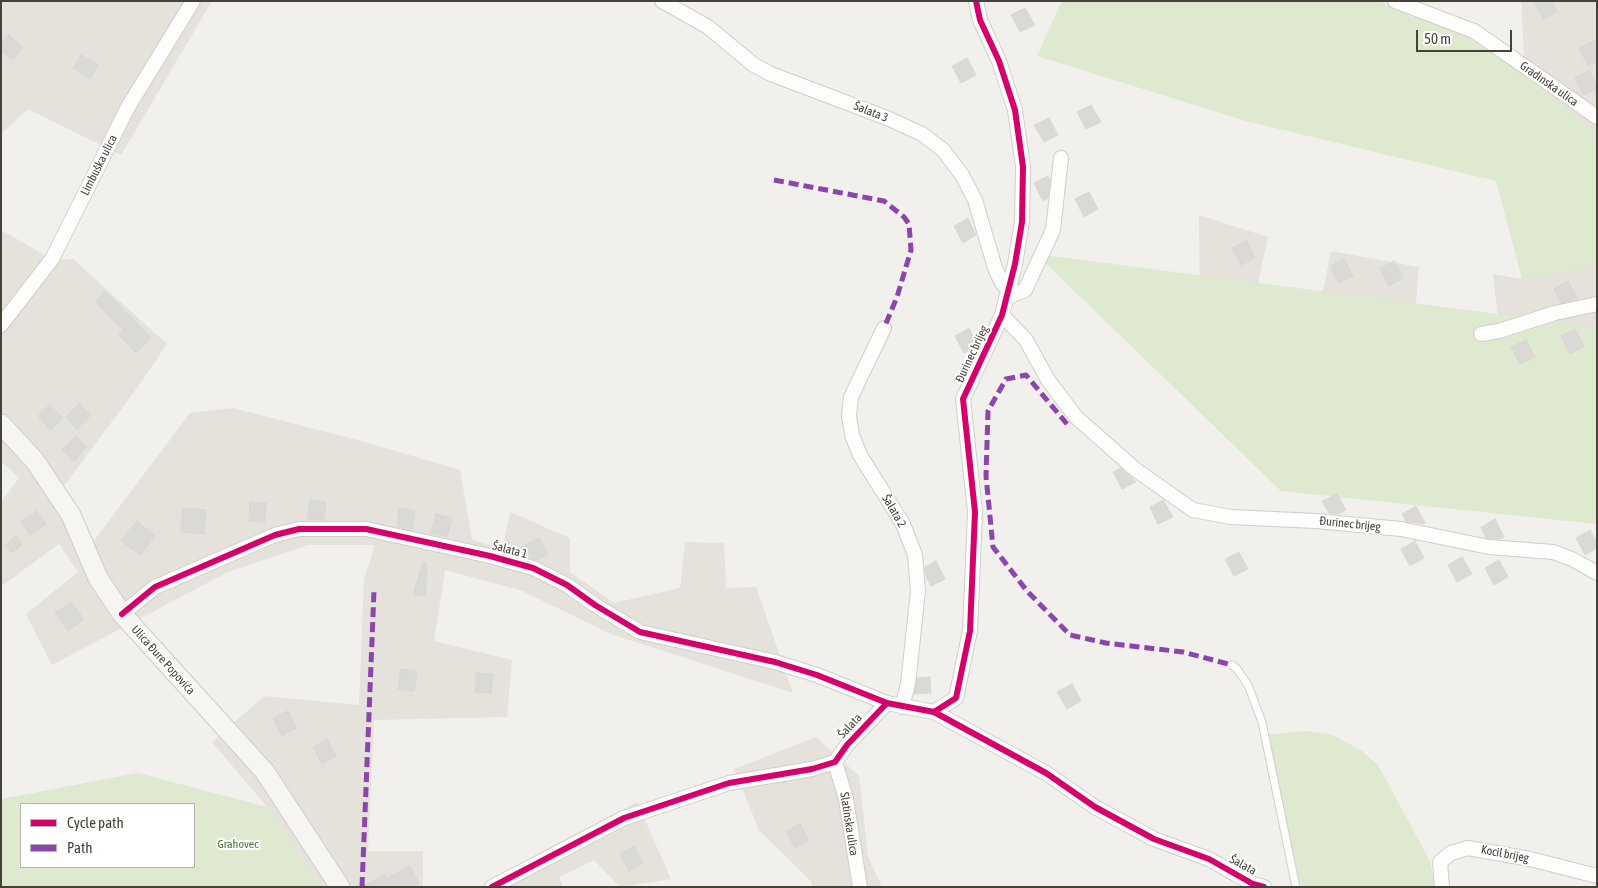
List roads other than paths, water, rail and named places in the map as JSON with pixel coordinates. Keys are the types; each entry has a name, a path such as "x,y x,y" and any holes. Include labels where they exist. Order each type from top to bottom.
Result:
{"street":[{"name":"Limbuška ulica","path":"1,325 52,259 128,107 193,1"},
{"name":"Đurinec brijeg","path":"934,712 956,698 970,631 976,512 963,399 1002,315 1022,222 1023,167 1016,110 999,61 980,20 976,1"},
{"name":"Gradinska ulica","path":"1395,1 1474,31 1597,117"},
{"name":"Šalata 3","path":"662,2 689,14 708,27 754,65 771,74 887,118 922,134 944,150 962,175 975,200 996,268 1007,294"},
{"path":"1007,294 1025,290 1053,230 1061,158"},
{"path":"1481,334 1499,331 1555,313 1597,304"},
{"name":"Đurinec brijeg","path":"1002,315 1026,340 1048,380 1076,417 1136,470 1193,510 1231,517 1316,521 1401,529 1489,546 1553,552 1572,559 1597,573"},
{"name":"Šalata 2","path":"884,328 851,397 849,416 852,435 860,455 903,524 915,555 918,592 908,684 902,707"},
{"name":"Ulica Đure Popovića","path":"1,424 35,461 71,514 98,578 122,614 265,772 340,887"},
{"name":"Šalata 1","path":"122,614 155,587 275,534 299,529 366,529 490,556 533,568 567,585 595,605 640,632 775,662 817,675 858,691 877,701 887,703"},
{"name":"Šalata","path":"835,762 846,746 887,703 934,712 1046,773 1094,807 1154,839 1209,859 1253,884 1264,887"},
{"path":"492,887 624,818 729,783 812,769 835,762"},
{"name":"Slatinska ulica","path":"835,762 846,799 860,887"},
{"name":"Kocil brijeg","path":"1442,887 1440,862 1451,853 1468,848 1530,858 1597,876"}],"lane":[{"path":"1232,665 1237,668 1248,686 1262,722 1296,887"}],"park label":[{"name":"Grahovec","path":"238,844"}]}
